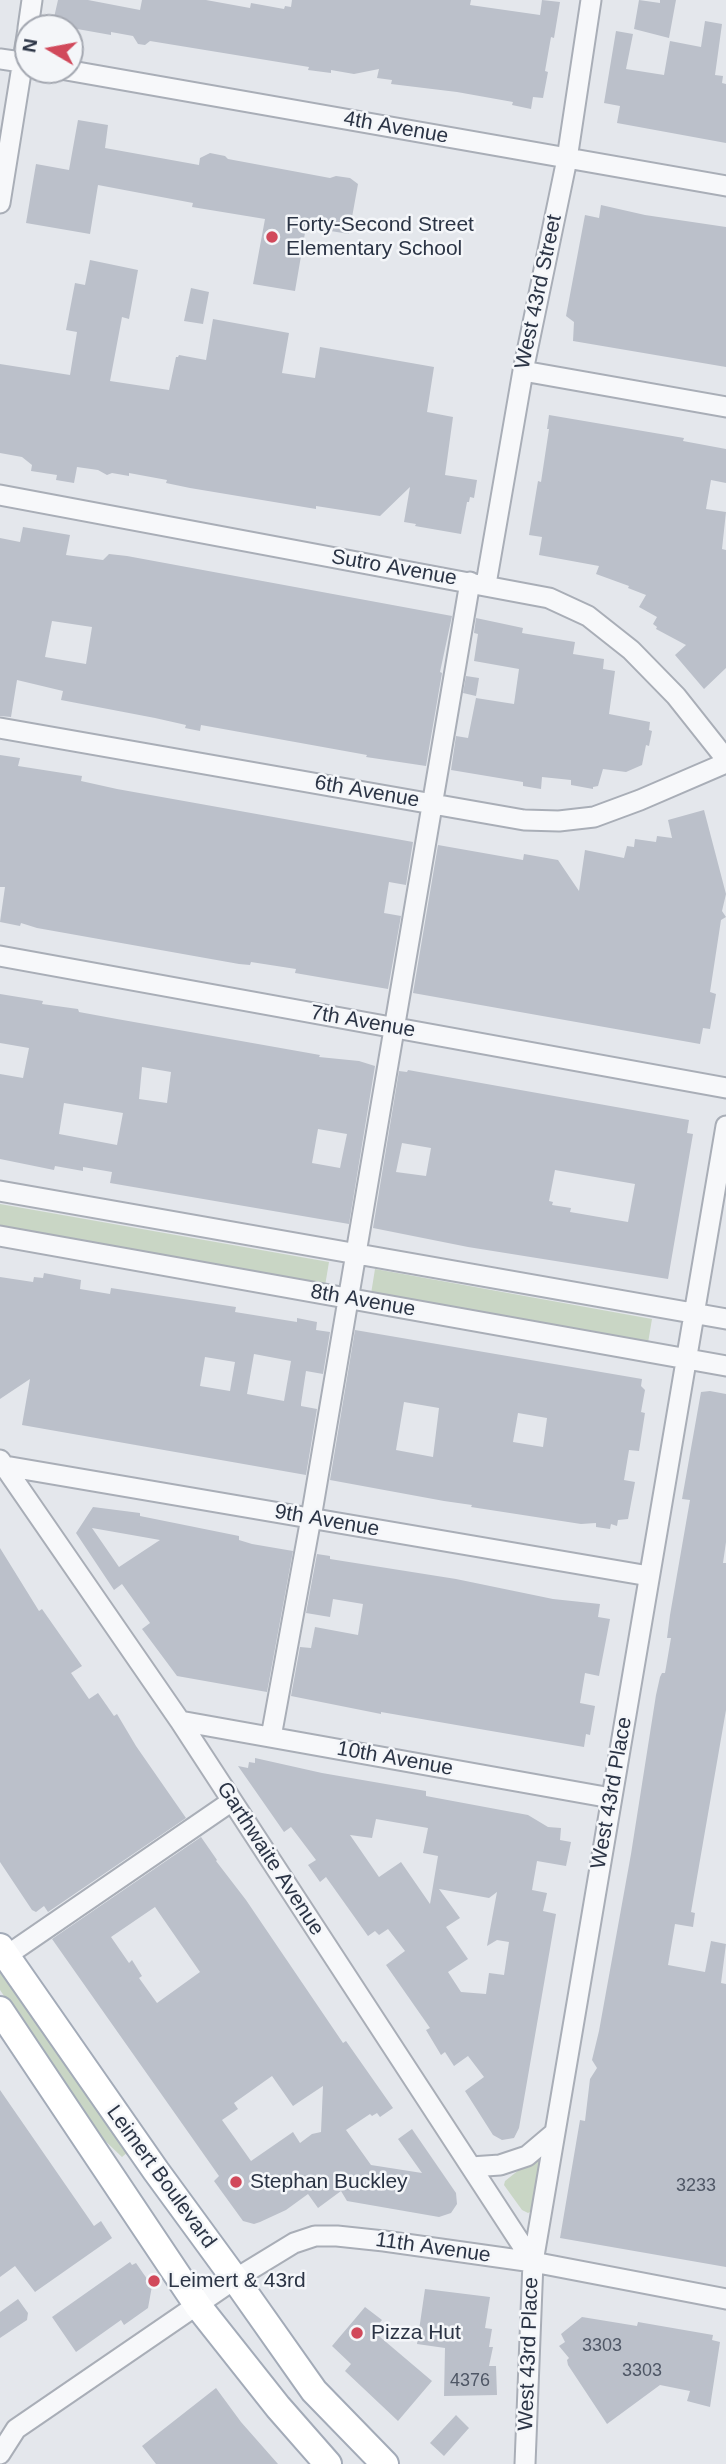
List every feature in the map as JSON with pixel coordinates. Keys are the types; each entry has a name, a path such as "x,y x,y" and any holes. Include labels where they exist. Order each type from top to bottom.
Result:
{"main road":[{"name":"Leimert Boulevard","path":"3,1951 314,2391 385,2464"},
{"name":"Leimert Boulevard","path":"0,2010 198,2306 278,2407 328,2464"},
{"path":"198,2306 223,2312 290,2400 310,2409 335,2414"}],"street":[{"name":"West 43rd Street","path":"271,1737 433,804 567,159 591,0"},
{"name":"4th Avenue","path":"84,73 726,186"},
{"path":"0,204 21,84"},
{"path":"523,371 726,407"},
{"name":"Sutro Avenue","path":"0,495 549,598 588,616 631,650 676,696 726,761"},
{"name":"6th Avenue","path":"0,728 524,820 559,821 594,817 640,800 726,761"},
{"name":"7th Avenue","path":"0,956 726,1088"},
{"name":"West 43rd Place","path":"525,2464 533,2262 726,1125"},
{"path":"0,1191 726,1319"},
{"name":"8th Avenue","path":"0,1236 726,1366"},
{"name":"9th Avenue","path":"2,1463 649,1576"},
{"name":"Garthwaite Avenue","path":"2,1463 180,1721 533,2262"},
{"name":"10th Avenue","path":"180,1721 611,1798"},
{"path":"3,1951 232,1801"},
{"path":"471,2167 500,2165 527,2156 553,2134"},
{"name":"11th Avenue","path":"198,2306 294,2243 315,2236 384,2241 533,2262 726,2299"},
{"path":"0,2454 16,2430 198,2306"}],"green space":[{"path":"0,1204 329,1262 325,1286 0,1229"},
{"path":"375,1269 652,1319 648,1343 371,1294"},
{"path":"0,1967 128,2152 122,2157 101,2137 0,1990"},
{"path":"544,2150 534,2210 528,2213 522,2210 504,2185 505,2181"}],"building":[{"path":"58,0 88,0 140,10 142,0 206,0 250,8 251,3 284,9 285,6 291,7 292,0 471,0 470,5 540,15 542,0 560,2 554,38 551,37 543,98 533,97 531,109 512,105 513,102 457,92 391,84 392,80 377,78 379,69 354,74 331,70 331,73 150,41 145,45 138,44 133,36 84,30 84,14 55,14"},
{"path":"639,0 660,3 660,0 676,0 669,38 634,29"},
{"path":"705,21 722,24 715,75 723,76 722,83 726,84 726,143 617,123 620,106 604,103 616,31 633,34 626,69 664,75 670,41 701,47"},
{"path":"78,120 108,125 105,148 199,165 200,158 210,153 228,159 330,178 350,178 358,184 349,234 306,227 295,291 253,284 265,219 192,207 193,203 98,185 90,234 26,223 36,164 69,170"},
{"path":"601,205 645,215 726,227 726,367 573,341 574,322 566,316 585,215 599,218"},
{"path":"90,260 138,270 129,319 122,317 110,381 169,390 176,357 179,355 206,360 213,319 289,333 282,373 315,378 320,347 434,367 427,412 453,417 445,475 477,480 474,498 470,497 467,502 461,534 404,522 410,487 380,516 316,506 316,509 190,488 166,483 167,480 129,473 129,476 112,473 107,475 98,470 77,467 74,483 56,480 57,475 31,471 32,465 22,457 0,453 0,364 70,375 77,332 66,330 75,283 85,285"},
{"path":"191,288 209,292 203,324 184,321"},
{"path":"549,415 684,438 683,441 726,449 726,483 711,480 706,509 726,512 722,549 726,550 726,668 704,689 675,655 686,645 656,629 653,624 657,617 639,607 646,595 596,574 599,566 539,555 542,537 529,535 538,481 541,482"},
{"path":"23,527 70,535 66,555 103,560 109,554 127,556 452,616 440,672 442,673 426,766 201,725 200,731 185,728 186,725 61,700 63,691 17,680 11,717 0,716 0,538 20,542","holes":["52,621 92,627 86,664 45,657"]},
{"path":"476,618 523,628 522,633 575,642 573,654 604,659 603,669 615,671 609,714 650,722 649,730 652,731 642,765 626,772 603,769 598,786 593,789 571,785 571,780 542,777 541,789 523,786 523,782 451,770 456,736 468,738 476,698 514,704 519,669 474,661 478,634 474,633"},
{"path":"466,676 479,678 476,696 463,693"},
{"path":"0,755 20,758 18,766 82,776 81,781 117,789 413,842 406,885 389,882 384,913 401,916 388,989 295,973 296,969 251,962 250,965 239,964 21,923 20,926 0,922 5,887 0,887"},
{"path":"704,810 726,894 722,911 726,917 721,920 710,992 716,994 710,1029 703,1028 700,1044 413,993 438,845 523,860 524,854 558,860 579,891 585,850 624,858 627,846 634,847 635,839 656,842 657,836 672,838 668,820"},
{"path":"0,994 43,1001 42,1004 78,1009 79,1012 375,1066 349,1224 110,1183 112,1172 55,1166 54,1170 0,1159 0,1074 23,1078 29,1048 0,1043","holes":["142,1067 171,1072 167,1103 139,1099","64,1103 123,1113 117,1145 59,1134","318,1129 347,1134 340,1168 312,1163"]},
{"path":"408,1070 689,1120 687,1133 693,1134 668,1279 468,1247 373,1228 399,1071","holes":["402,1143 431,1148 426,1176 396,1172","555,1170 635,1184 628,1222 570,1212 571,1208 552,1205 553,1202 549,1201"]},
{"path":"44,1273 81,1280 80,1289 110,1294 111,1288 236,1307 235,1312 297,1322 297,1318 317,1322 316,1330 330,1332 323,1374 306,1371 301,1406 317,1409 306,1475 22,1425 30,1379 0,1399 0,1277 33,1282 34,1277 43,1278","holes":["254,1354 291,1361 284,1401 247,1394","205,1357 235,1362 230,1391 200,1386"]},
{"path":"355,1330 642,1379 641,1386 645,1390 641,1412 645,1413 639,1451 629,1450 624,1480 635,1482 628,1519 618,1520 617,1526 611,1524 610,1529 596,1527 596,1523 581,1524 471,1507 472,1505 330,1480","holes":["404,1402 439,1408 433,1457 396,1450","518,1413 547,1418 543,1447 513,1442"]},
{"path":"701,1392 726,1394 726,1542 723,1563 726,1563 726,1710 691,1912 695,1913 693,1927 675,1924 668,1965 705,1972 711,1941 726,1944 721,1983 726,1984 726,2267 560,2238 580,2120 585,2121 590,2079 597,2068 592,2060 631,1854 656,1695 660,1677 665,1673 671,1638 667,1638 670,1615 690,1500 682,1499"},
{"path":"93,1507 140,1513 140,1516 239,1536 239,1540 252,1544 293,1551 267,1692 177,1676 142,1629 150,1623 122,1584 114,1590 76,1533","holes":["92,1528 160,1540 119,1567"]},
{"path":"0,1548 39,1611 42,1609 82,1666 71,1673 89,1699 98,1693 114,1716 117,1714 186,1818 48,1912 44,1906 36,1912 32,1910 0,1862"},
{"path":"317,1554 330,1556 330,1559 456,1579 553,1599 600,1604 598,1617 610,1619 599,1676 585,1673 580,1703 595,1706 590,1735 586,1734 584,1747 381,1714 291,1696 300,1647 311,1648 315,1627 358,1635 363,1604 333,1599 330,1617 306,1613"},
{"path":"255,1758 426,1791 426,1796 528,1815 548,1827 561,1828 560,1840 571,1842 566,1866 537,1861 532,1890 547,1893 543,1911 556,1914 519,2128 514,2138 502,2140 493,2135 465,2091 484,2077 468,2056 454,2066 445,2052 441,2055 426,2030 430,2028 386,1965 405,1951 388,1929 379,1935 375,1931 368,1936 326,1877 320,1882 308,1865 316,1860 291,1827 284,1832 238,1766 248,1768 249,1762 255,1763","holes":["376,1819 428,1828 423,1853 438,1856 430,1904 401,1862 379,1877 350,1835 372,1838","439,1889 489,1898 497,1892 487,1946 497,1940 509,1942 504,1975 489,1973 486,1994 461,1992 448,1972 468,1959 446,1927 460,1918"]},
{"path":"201,1837 343,2043 346,2041 393,2108 380,2117 377,2113 372,2116 370,2114 346,2130 371,2165 422,2173 398,2139 412,2129 456,2193 457,2204 451,2213 439,2217 347,2201 341,2191 318,2208 308,2194 286,2210 260,2222 254,2224 243,2221 214,2181 219,2176 52,1939","holes":["155,1907 200,1972 157,2003 139,1978 142,1976 132,1960 129,1963 111,1937","272,2076 293,2106 323,2086 321,2132 312,2134 300,2143 293,2132 251,2161 222,2120 238,2109 234,2103"]},
{"path":"0,2090 94,2226 101,2221 112,2238 35,2292 15,2266 0,2277"},
{"path":"130,2262 132,2265 136,2263 152,2286 148,2308 124,2325 121,2320 76,2352 52,2317"},
{"path":"425,2289 490,2297 485,2328 492,2329 489,2347 493,2347 489,2366 496,2366 497,2395 444,2396 445,2348 417,2344"},
{"path":"18,2299 28,2313 27,2320 0,2338 0,2312"},
{"path":"365,2307 382,2320 373,2331 432,2381 398,2421 345,2371 351,2364 332,2346"},
{"path":"582,2317 637,2326 638,2322 713,2335 712,2340 720,2342 710,2407 687,2401 690,2391 660,2385 607,2424 568,2365 569,2358 559,2346 565,2342 561,2334"},
{"path":"216,2388 241,2422 278,2464 156,2464 142,2446"},
{"path":"456,2415 469,2428 444,2456 430,2443"}],"place":[{"name":"Forty-Second Street Elementary School","path":"272,237"},
{"name":"Stephan Buckley","path":"236,2182"},
{"name":"Leimert & 43rd","path":"154,2281"},
{"name":"Pizza Hut","path":"357,2333"}]}
